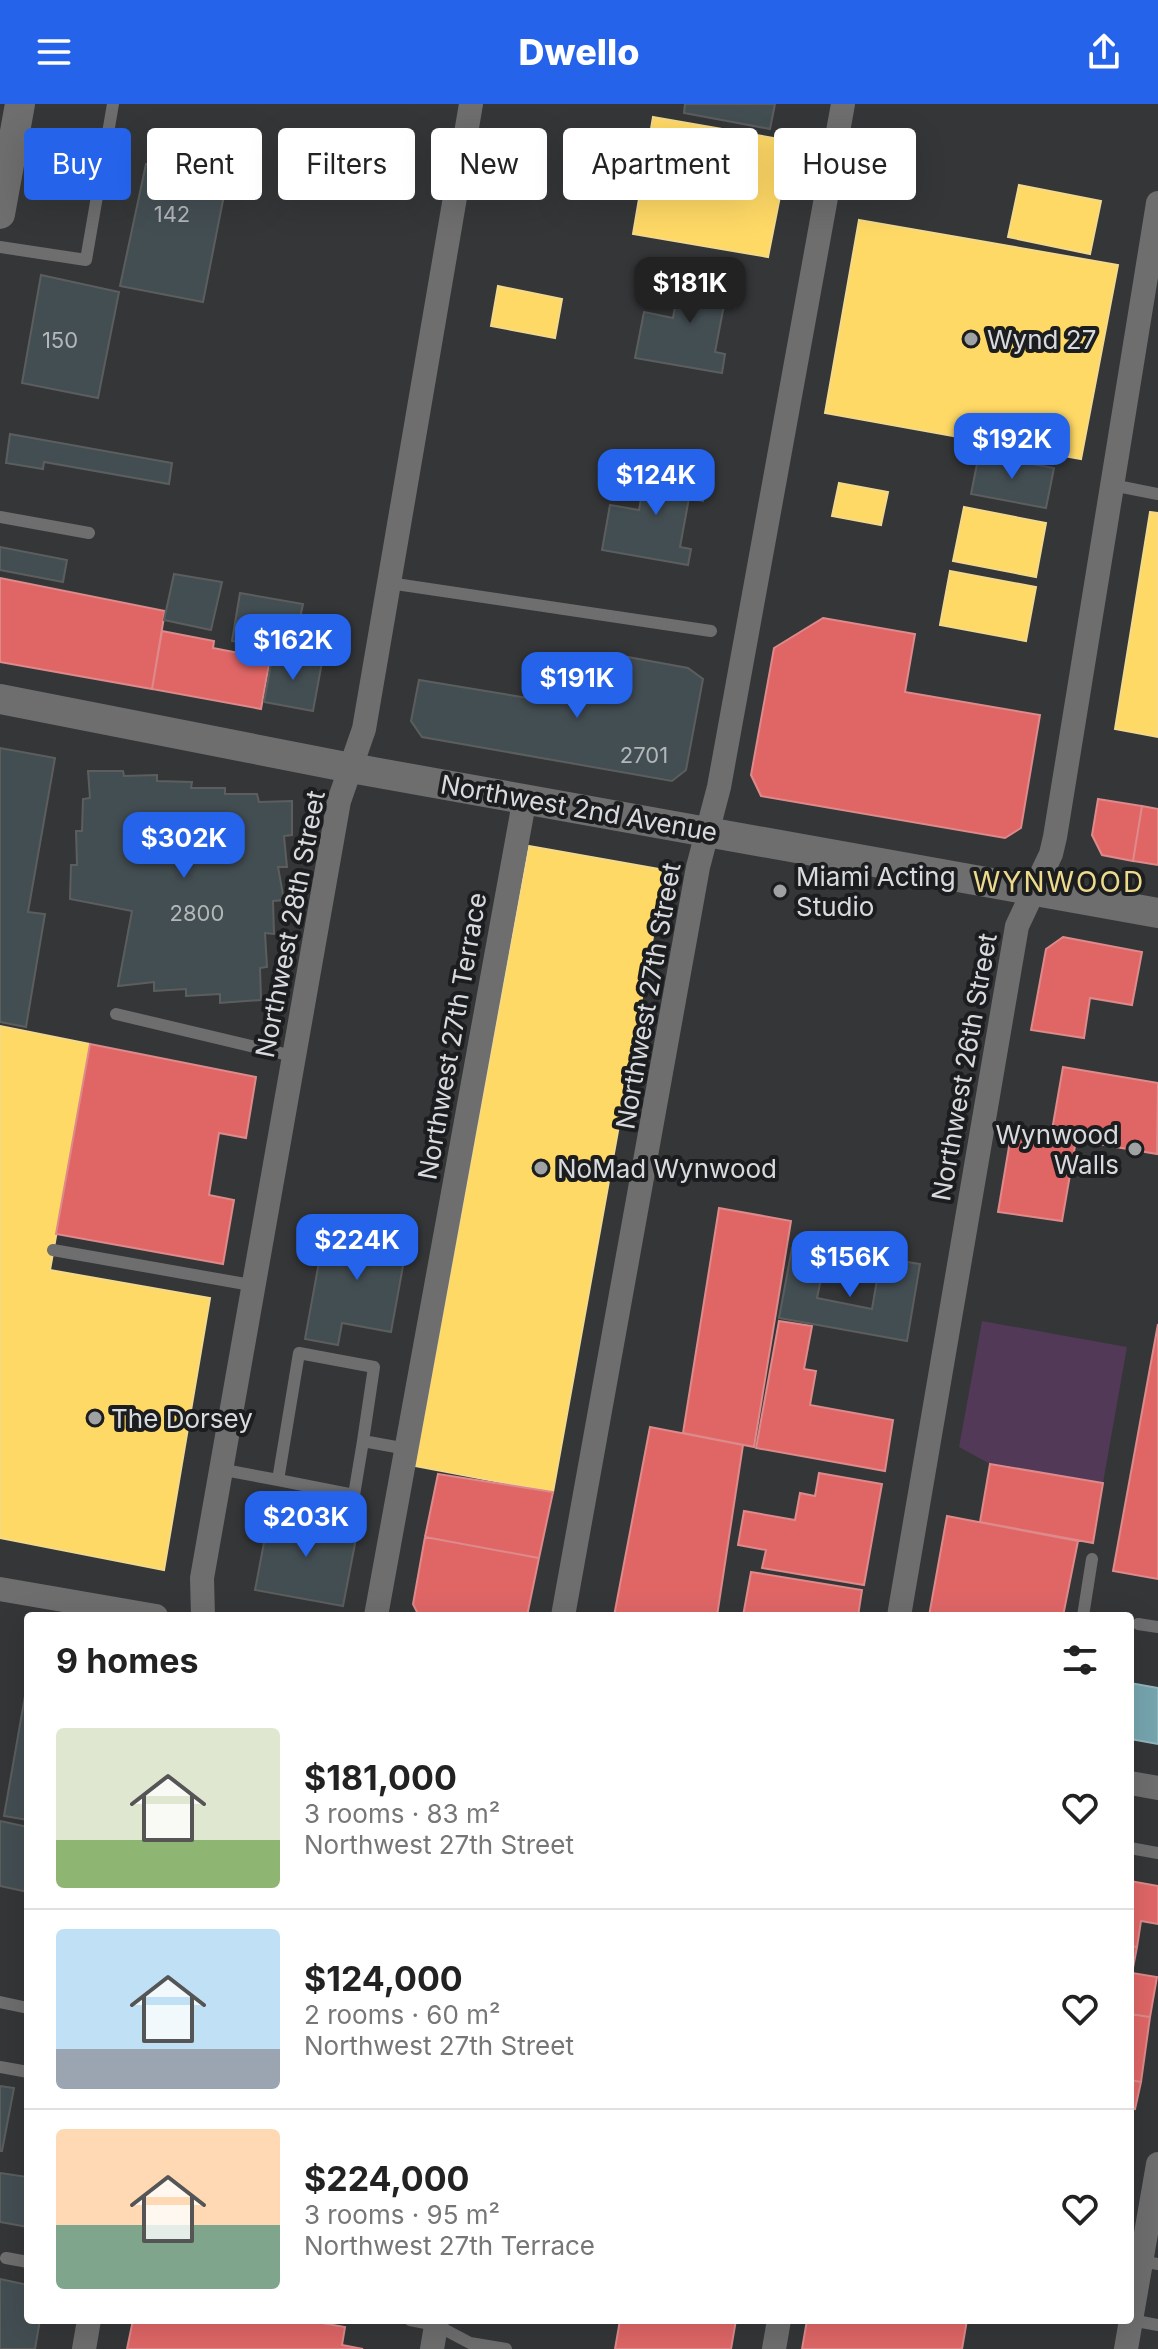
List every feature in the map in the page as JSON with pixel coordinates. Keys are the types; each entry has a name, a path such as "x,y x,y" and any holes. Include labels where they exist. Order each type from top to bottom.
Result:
{"street":[{"path":"0,214 20,104"},
{"name":"Northwest 28th Street","path":"203,1612 202,1578 251,1285 339,801 364,729 471,104"},
{"name":"Northwest 27th Street","path":"564,1612 698,867 708,830 843,104"},
{"name":"Northwest 26th Street","path":"900,1612 1017,926 1035,891 1055,837 1158,203"},
{"name":"Northwest 2nd Avenue","path":"0,699 351,768 1158,913"},
{"name":"Northwest 27th Terrace","path":"377,1612 525,797"},
{"path":"0,1589 133,1612"},
{"path":"1134,1784 1158,1788"},
{"path":"1134,2311 1150,2263 1158,2164"},
{"path":"84,2349 88,2324"},
{"path":"774,2349 778,2324"},
{"path":"1126,2349 1130,2324"}],"lane":[{"path":"0,247 86,260 113,104"},
{"path":"1112,485 1158,494"},
{"path":"0,517 89,533"},
{"path":"389,583 711,631"},
{"path":"116,1014 293,1056"},
{"path":"53,1250 251,1285"},
{"path":"219,1469 354,1495 374,1367 299,1353 278,1480"},
{"path":"363,1441 407,1449"},
{"path":"1084,1612 1092,1559"},
{"path":"1138,1624 1158,1627"},
{"path":"1134,1849 1158,1853"},
{"path":"0,2002 24,2007"},
{"path":"0,2067 24,2071"},
{"path":"6,2258 24,2261"},
{"path":"1134,2321 1158,2325"},
{"path":"435,2331 470,2343 506,2349"}],"shaded area":[{"path":"982,1321 1127,1347 1103,1483 990,1464 959,1447"}],"building: Homes":[{"path":"653,117 716,128 651,128"},
{"path":"758,135 774,138 774,200 779,200 768,257 633,234 639,200 758,200"},
{"path":"1019,185 1101,201 1090,254 1008,237"},
{"name":"Wynd 27","path":"859,220 1118,265 1081,459 825,413"},
{"path":"498,286 562,299 555,338 491,326"},
{"path":"839,483 888,492 881,525 832,516"},
{"path":"964,507 1046,523 1036,577 953,561"},
{"path":"1150,512 1158,513 1158,737 1115,729"},
{"path":"950,571 1036,587 1026,641 940,625"},
{"name":"NoMad Wynwood","path":"529,846 665,870 553,1492 415,1466"},
{"name":"The Dorsey","path":"0,1026 90,1044 50,1270 210,1298 164,1570 0,1538"}],"building: Shops":[{"path":"0,578 165,611 152,689 0,662"},
{"path":"823,618 915,634 905,692 1040,715 1021,828 1005,838 761,796 751,775 774,648"},
{"path":"162,631 214,641 213,648 270,659 261,709 152,689"},
{"path":"1098,799 1142,806 1133,861 1102,855 1092,835"},
{"path":"1142,806 1158,809 1158,865 1133,861"},
{"path":"1063,937 1142,952 1132,1005 1090,998 1084,1038 1031,1030 1046,949"},
{"path":"90,1044 256,1077 246,1138 219,1133 209,1195 234,1200 223,1264 56,1234"},
{"path":"1063,1067 1158,1083 1157,1154 1051,1136"},
{"path":"1012,1129 1076,1140 1062,1221 998,1212"},
{"path":"719,1208 791,1221 754,1447 683,1433"},
{"path":"779,1321 812,1326 804,1369 816,1371 810,1405 893,1420 885,1471 756,1448"},
{"path":"1158,1324 1158,1579 1113,1571"},
{"path":"650,1427 743,1445 718,1612 615,1612"},
{"path":"990,1464 1103,1483 1093,1543 980,1522"},
{"path":"819,1473 882,1484 864,1585 762,1568 766,1550 738,1545 744,1511 795,1520 800,1493 815,1496"},
{"path":"438,1474 553,1492 539,1558 425,1537"},
{"path":"947,1516 1078,1541 1064,1612 930,1612"},
{"path":"425,1537 539,1558 528,1612 417,1612 413,1604"},
{"path":"751,1572 862,1590 859,1612 744,1612"},
{"path":"1134,1882 1158,1886 1158,1924 1141,1921 1137,1947 1134,1947"},
{"path":"1134,1973 1157,1977 1150,2017 1134,2015"},
{"path":"1134,2015 1150,2017 1141,2082 1134,2081"},
{"path":"1134,2081 1141,2082 1134,2109"},
{"path":"132,2324 328,2324 345,2327 342,2345 363,2349 127,2349"},
{"path":"619,2324 735,2324 731,2349 615,2349"},
{"path":"806,2324 966,2324 962,2349 802,2349"}],"building: Public":[{"path":"1134,1684 1158,1688 1158,1744 1134,1740"}],"building: Other":[{"path":"685,104 775,104 770,129 684,113"},
{"path":"146,164 147,200 223,200 203,302 120,286"},
{"path":"681,271 740,282 735,307 724,305 715,352 725,354 722,373 635,358 644,312 673,318"},
{"path":"41,275 119,292 98,398 22,383"},
{"path":"10,434 172,463 169,484 44,462 43,469 6,463"},
{"path":"979,454 1054,468 1046,508 971,494"},
{"path":"647,465 707,475 703,501 689,498 680,547 691,549 688,565 602,550 610,505 639,510"},
{"path":"0,547 67,560 63,582 0,570"},
{"path":"174,574 222,582 211,630 164,620"},
{"path":"240,593 303,604 293,651 232,641"},
{"path":"273,653 322,662 313,711 264,702"},
{"path":"617,655 688,668 703,679 686,770 672,781 422,737 411,721 419,680 558,703 564,678 611,686"},
{"path":"0,748 55,758 28,912 45,914 26,1027 0,1022"},
{"path":"88,771 123,771 124,776 157,775 157,781 192,782 191,788 225,788 225,794 257,794 259,802 292,801 292,835 284,836 287,867 278,867 284,900 273,901 274,934 265,933 267,967 260,968 261,1000 220,1003 220,994 186,996 186,989 154,991 154,982 118,986 132,911 70,899 71,865 77,865 76,831 82,831 83,799 90,798"},
{"path":"341,1220 409,1233 391,1332 342,1323 338,1345 305,1339 321,1251 335,1254"},
{"path":"792,1248 826,1254 817,1298 872,1309 878,1274 892,1276 895,1260 920,1264 907,1341 779,1318"},
{"path":"270,1511 358,1528 343,1606 255,1590"},
{"path":"24,1702 24,1819 4,1816"},
{"path":"0,1821 24,1826 24,1891 0,1886"},
{"path":"0,2086 14,2088 2,2151 0,2151"},
{"path":"0,2173 24,2177 24,2226 0,2222"},
{"path":"0,2279 24,2284 24,2324 39,2324 35,2349 0,2349"}],"place":[{"name":"Wynd 27","path":"971,339"},
{"name":"Miami Acting Studio","path":"780,891"},
{"name":"Wynwood Walls","path":"1135,1149"},
{"name":"NoMad Wynwood","path":"541,1168"},
{"name":"The Dorsey","path":"95,1418"}],"district":[{"name":"WYNWOOD","path":"1059,882"}]}
